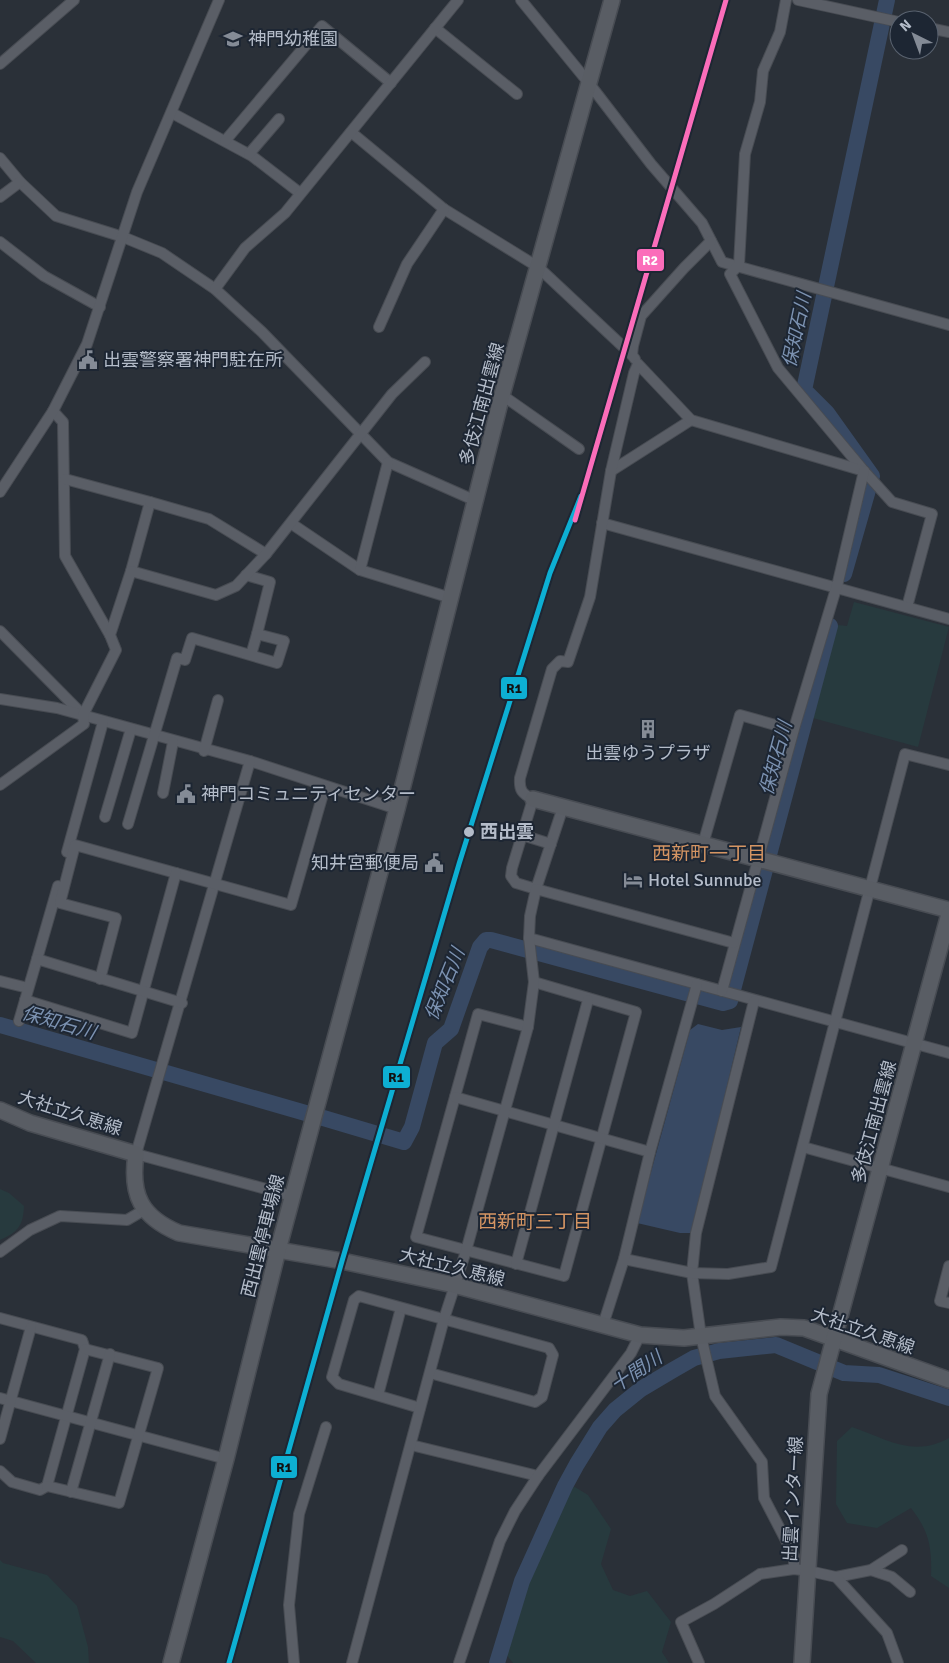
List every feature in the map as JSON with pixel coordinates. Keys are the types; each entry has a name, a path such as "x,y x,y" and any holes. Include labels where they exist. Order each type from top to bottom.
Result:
{"main road":[{"name":"多伎江南出雲線","path":"395,814 502,395 612,0"},
{"path":"533,799 949,910"},
{"name":"西出雲停車場線","path":"171,1663 226,1459 292,1196 395,814"},
{"name":"多伎江南出雲線","path":"833,1339 881,1169 949,914"},
{"name":"大社立久恵線","path":"0,1110 30,1123 136,1154 133,1173 134,1187 144,1210 156,1221 179,1233 278,1250 454,1285 640,1335 663,1337 701,1336 781,1327 804,1328 949,1380"},
{"name":"出雲インター線","path":"802,1663 801,1570 822,1381 833,1339"}],"street":[{"path":"0,64 74,0"},
{"path":"0,492 53,411 87,344 138,192 219,0"},
{"path":"521,0 588,82 651,164 702,223 722,262 739,265 949,324"},
{"path":"786,0 780,32 763,71 760,102 745,154 739,265 730,274 778,368 864,471 892,502 932,514 907,607"},
{"path":"798,0 843,5 889,19"},
{"path":"215,289 245,248 285,213 435,28 451,2"},
{"path":"225,142 322,26 391,82"},
{"path":"435,28 518,94"},
{"path":"172,113 249,154 300,193"},
{"path":"249,154 278,119"},
{"path":"351,132 444,209 538,268 635,360 690,420 864,471"},
{"path":"0,158 20,182 56,216 123,237 162,253 215,289 262,332 388,462 476,501"},
{"path":"0,197 20,182"},
{"path":"379,327 407,264 444,209"},
{"path":"711,241 641,316 636,330 634,373 611,472 590,597 568,662 560,661 552,669 520,778 519,788 524,795 533,799 512,876 516,883 734,943"},
{"path":"0,242 44,276 100,307"},
{"path":"131,571 216,595 236,586 292,524 360,433 392,394 425,362"},
{"path":"502,395 579,449"},
{"path":"0,785 84,724 83,715 116,650 110,635 65,556 63,422 53,411"},
{"path":"611,472 690,420"},
{"path":"360,570 388,462"},
{"path":"722,991 793,730 836,588 864,471"},
{"path":"65,479 209,519 266,554"},
{"path":"110,635 131,571 150,502"},
{"path":"602,523 949,619"},
{"path":"292,524 360,570 451,598"},
{"path":"246,575 270,582 251,655"},
{"path":"0,631 83,715"},
{"path":"128,824 177,658 185,660 192,638 277,663 284,641 257,634"},
{"path":"0,698 83,715 204,751 250,762 325,787 395,814"},
{"path":"204,751 218,700"},
{"path":"703,844 740,715 793,730"},
{"path":"100,980 116,918 60,903 71,850 103,722"},
{"path":"105,817 131,729"},
{"path":"163,793 173,742"},
{"path":"624,1259 692,1273 728,1274 771,1267 905,754 949,766"},
{"path":"250,762 214,883 182,1003 136,1154 292,1196"},
{"path":"19,1021 71,850 75,845 291,905 325,787"},
{"path":"352,1663 358,1632 411,1445 444,1319 466,1251 528,1026 534,982 529,938 530,916 536,889 563,807"},
{"path":"522,835 551,844"},
{"path":"25,1000 132,1033 176,873"},
{"path":"529,938 722,991 754,1002 834,1021 949,1053"},
{"path":"37,959 100,980 145,990 182,1003"},
{"path":"0,981 28,988"},
{"path":"528,1026 478,1014 416,1237 564,1276 603,1139 636,1012 588,1000 534,982"},
{"path":"603,1325 624,1259 650,1152 697,984"},
{"path":"516,1264 588,1000"},
{"path":"754,1002 696,1233 692,1273 701,1336 715,1396 762,1462 764,1498 801,1570"},
{"path":"455,1097 650,1152"},
{"path":"803,1147 949,1187"},
{"path":"0,1252 30,1230 60,1216 127,1220 144,1210"},
{"path":"949,1266 940,1301 949,1303"},
{"path":"420,1408 338,1384 332,1377 354,1300 360,1296 549,1348 553,1355 542,1397 535,1402 430,1373"},
{"path":"378,1395 401,1308"},
{"path":"0,1318 82,1340 86,1348 48,1486"},
{"path":"0,1439 32,1327"},
{"path":"459,1663 500,1540 515,1511 538,1476 631,1353 640,1335"},
{"path":"0,1471 12,1482 40,1490 48,1486 119,1504 158,1368 86,1348"},
{"path":"71,1492 110,1354"},
{"path":"0,1398 226,1459"},
{"path":"294,1663 289,1605 299,1514 326,1427"},
{"path":"411,1445 538,1476"},
{"path":"699,1663 681,1622 714,1604 760,1574 801,1570 836,1577 871,1570 902,1550"},
{"path":"871,1570 892,1576 910,1592"},
{"path":"836,1577 887,1633 898,1663"}],"green space":[{"path":"854,602 949,627 918,747 813,718 838,625 847,626"},
{"path":"0,1189 9,1193 24,1206 21,1223 18,1228 0,1240"},
{"path":"852,1427 900,1445 924,1446 936,1444 949,1438 949,1588 931,1576 931,1556 926,1532 911,1508 877,1528 847,1523 836,1504 837,1441"},
{"path":"575,1487 588,1495 611,1529 601,1564 613,1590 630,1596 647,1591 671,1622 662,1652 669,1663 513,1663 497,1643 518,1574 557,1490"},
{"path":"0,1560 3,1563 47,1575 77,1606 88,1647 89,1663 36,1663 13,1641 0,1637"}],"water":[{"path":"698,1024 722,1030 741,1027 692,1233 680,1233 637,1223 690,1030"}],"waterway":[{"name":"保知石川","path":"844,574 872,476 827,413 804,390 887,0"},
{"name":"保知石川","path":"320,1117 404,1142 412,1127 435,1043 451,1029 480,947 486,940 723,1003 730,1001 830,626"},
{"name":"保知石川","path":"0,1025 309,1114"},
{"name":"十間川","path":"497,1663 522,1581 565,1486 577,1464 600,1427 615,1410 641,1389 673,1370 694,1358 719,1351 776,1345 844,1373 879,1375 949,1398"}],"transit line":[{"name":"R2","path":"575,520 726,0"},
{"name":"R1","path":"229,1663 342,1261 459,864 550,573 581,496"}],"place":[{"name":"神門幼稚園","path":"233,39"},
{"name":"出雲警察署神門駐在所","path":"88,360"},
{"name":"出雲ゆうプラザ","path":"648,729"},
{"name":"神門コミュニティセンター","path":"186,794"},
{"name":"西出雲","path":"469,832"},
{"name":"知井宮郵便局","path":"434,863"},
{"name":"Hotel Sunnube","path":"633,880"}],"district":[{"name":"西新町一丁目","path":"709,853"},
{"name":"西新町三丁目","path":"535,1221"}]}
